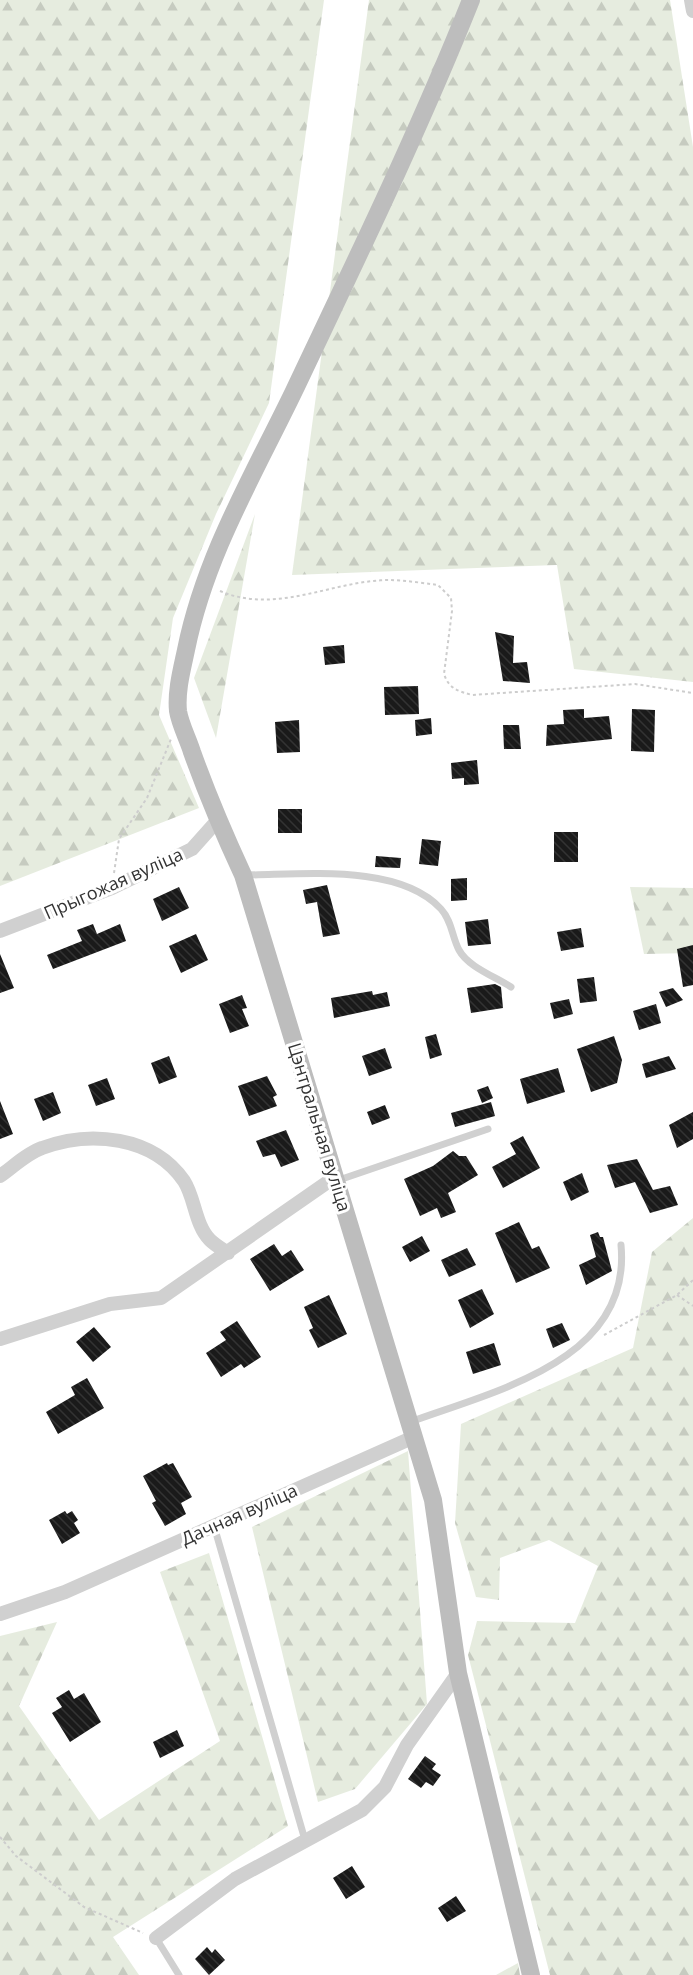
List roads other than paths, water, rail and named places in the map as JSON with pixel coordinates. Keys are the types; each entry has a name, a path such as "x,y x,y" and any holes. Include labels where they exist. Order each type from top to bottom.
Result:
{"street":[{"name":"Цэнтральная вуліца","path":"471,0 440,79 293,393 238,499 203,584 180,677 178,712 217,821 243,875 433,1500 458,1673 531,1975"},
{"path":"691,0 693,11"},
{"name":"Прыгожая вуліца","path":"0,931 111,888 192,849 217,821"},
{"path":"0,1176 40,1148 93,1137 127,1142 152,1151 172,1167 185,1182 206,1234 228,1253"},
{"path":"0,1339 110,1304 160,1298 336,1179"},
{"name":"Дачная вуліца","path":"0,1614 64,1592 214,1526 412,1429"},
{"path":"156,1938 235,1880 362,1810 385,1787 407,1745 458,1673"}],"lane":[{"path":"243,875 383,879 409,887 442,909 451,924 464,958 511,987"},
{"path":"336,1179 488,1129"},
{"path":"412,1429 532,1377 575,1351 599,1326 618,1291 623,1267 621,1245"},
{"path":"214,1526 305,1840"},
{"path":"156,1938 179,1975"}]}
